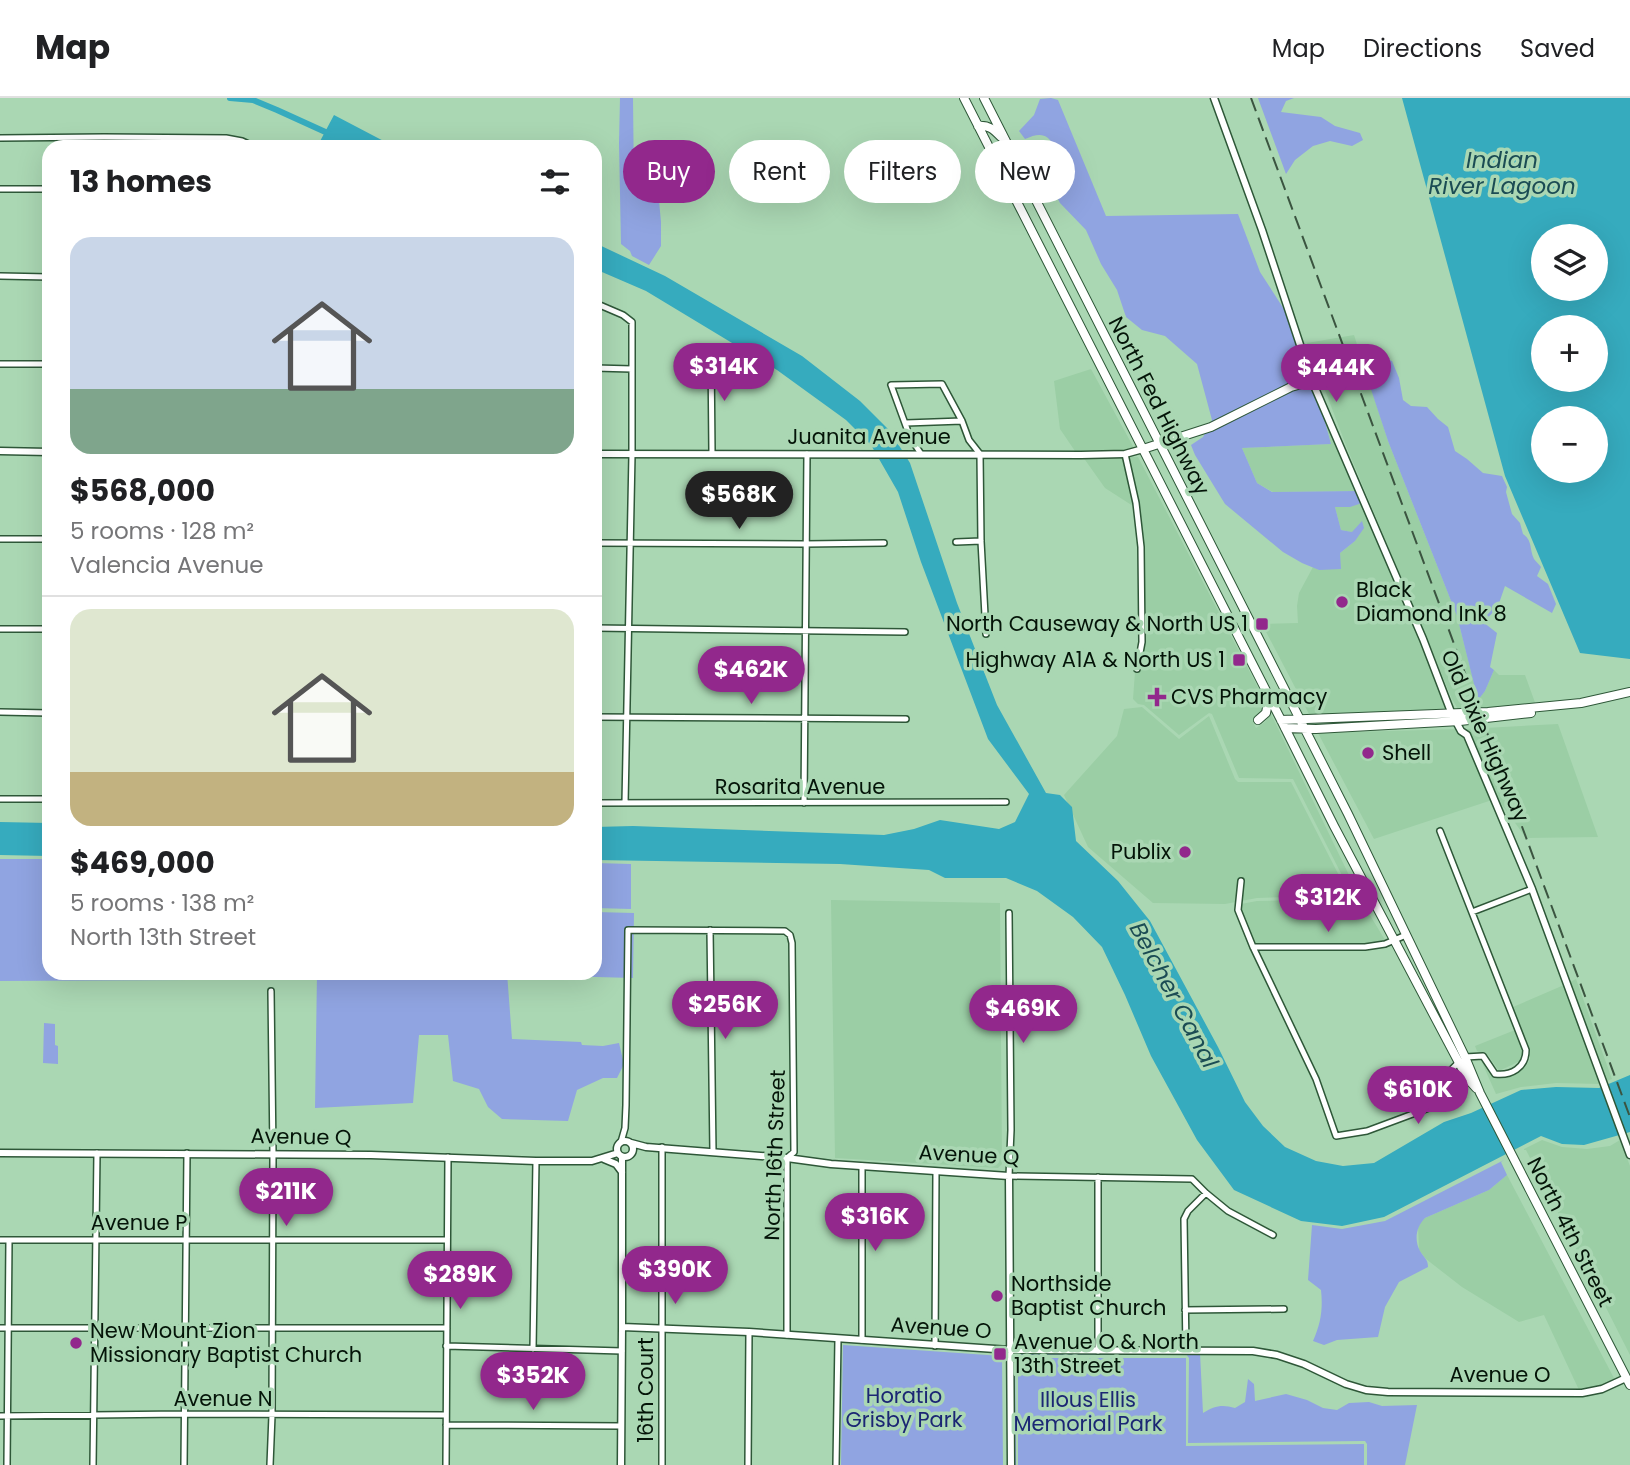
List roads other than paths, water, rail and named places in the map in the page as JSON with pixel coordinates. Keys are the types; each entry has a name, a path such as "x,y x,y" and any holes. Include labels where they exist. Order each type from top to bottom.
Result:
{"main road":[{"name":"North Fed Highway","path":"964,98 1334,826 1394,940 1462,1059"},
{"name":"North Fed Highway","path":"984,98 1005,140"},
{"path":"978,125 992,128 1004,140"},
{"name":"North Fed Highway","path":"1037,203 1300,720 1406,934 1462,1059"},
{"path":"1143,449 1211,427 1291,387 1312,381"},
{"path":"1283,724 1304,729 1460,721 1569,706 1630,692"},
{"path":"1258,720 1266,713 1269,696"},
{"path":"1283,724 1300,720 1456,714 1569,706"},
{"name":"North 4th Street","path":"1462,1059 1628,1382"}],"street":[{"name":"Old Dixie Highway","path":"1214,98 1262,230 1312,381 1423,639 1451,712 1466,735 1532,889 1630,1155"},
{"path":"0,138 237,140"},
{"path":"0,188 42,189"},
{"path":"0,276 42,277"},
{"path":"602,306 632,322 625,803"},
{"path":"710,353 712,453"},
{"path":"0,363 42,364"},
{"path":"602,368 632,369"},
{"path":"921,454 910,437 891,385 942,384 969,440 980,454 986,634"},
{"path":"906,423 962,421"},
{"name":"Juanita Avenue","path":"602,454 1125,454 1143,449"},
{"path":"0,451 42,452"},
{"path":"804,803 807,454"},
{"path":"1125,454 1136,503 1141,547 1142,642 1137,669"},
{"path":"0,539 42,539"},
{"path":"956,542 981,541"},
{"path":"602,543 884,543"},
{"path":"602,628 905,632"},
{"path":"0,629 42,629"},
{"path":"0,712 42,713"},
{"path":"602,717 906,719"},
{"path":"0,799 42,799"},
{"name":"Rosarita Avenue","path":"602,803 1006,802"},
{"path":"1241,881 1238,910 1315,1079 1336,1136 1367,1131 1445,1102 1450,1094 1448,1073 1462,1059 1483,1056 1497,1075 1519,1068 1526,1057 1524,1044 1440,831"},
{"path":"1472,912 1532,889"},
{"path":"1009,913 1011,1465"},
{"path":"621,1465 628,930 710,930 713,1152"},
{"name":"North 16th Street","path":"710,930 785,931 790,935 792,943 794,1152 787,1158 787,1335"},
{"path":"1253,947 1377,946 1406,934"},
{"path":"270,1465 273,1154 271,992"},
{"name":"Avenue Q","path":"0,1153 273,1154 592,1161 625,1149 662,1147 936,1172 1009,1176 1187,1178 1196,1182 1206,1193 1243,1220 1273,1235"},
{"name":"16th Court","path":"662,1147 662,1465"},
{"path":"93,1465 97,1153"},
{"path":"184,1465 187,1153"},
{"path":"446,1465 448,1157"},
{"path":"602,1158 616,1164 623,1173"},
{"path":"533,1349 536,1161"},
{"path":"862,1166 862,1340"},
{"path":"935,1346 936,1172"},
{"path":"1097,1351 1098,1177"},
{"path":"1186,1350 1184,1219 1188,1211 1206,1193"},
{"name":"Avenue P","path":"0,1240 447,1240"},
{"path":"7,1465 4,1416 9,1240"},
{"path":"1185,1310 1284,1309"},
{"name":"Avenue O","path":"622,1327 749,1332 1010,1350 1253,1351 1304,1364 1346,1384 1366,1390 1388,1392 1582,1393 1628,1382"},
{"path":"0,1328 447,1328"},
{"path":"748,1465 749,1332"},
{"path":"836,1465 838,1339"},
{"path":"446,1346 622,1351"},
{"name":"Avenue N","path":"4,1416 446,1415"},
{"path":"446,1425 621,1426"}],"water":[{"name":"Indian River Lagoon","path":"1402,98 1630,98 1630,659 1580,653 1505,476"},
{"path":"334,115 382,140 321,140"},
{"name":"Belcher Canal","path":"602,246 665,276 802,356 860,401 890,431 910,463 957,603 997,705 1046,793 1060,795 1072,807 1076,841 1118,881 1150,921 1245,1102 1263,1126 1285,1147 1316,1161 1343,1166 1374,1163 1444,1122 1521,1090 1556,1087 1599,1088 1630,1075 1630,1132 1584,1145 1562,1144 1541,1136 1384,1217 1342,1226 1301,1221 1234,1190 1197,1140 1151,1056 1102,947 1073,917 1037,891 1006,878 945,878 929,870 840,864 602,860 602,827 884,835 940,820 999,829 1015,822 1029,794 988,739 921,562 898,492 871,445 846,420 777,370 646,291 602,272"},
{"path":"0,822 42,823 42,856 0,855"}],"waterway":[{"path":"230,98 253,100 332,135"}],"railway":[{"path":"1251,98 1630,1117"}],"place":[{"name":"Black Diamond Ink 8","path":"1342,602"},
{"name":"North Causeway & North US 1","path":"1262,624"},
{"name":"Highway A1A & North US 1","path":"1239,660"},
{"name":"CVS Pharmacy","path":"1157,697"},
{"name":"Shell","path":"1368,753"},
{"name":"Publix","path":"1185,852"},
{"name":"Northside Baptist Church","path":"997,1296"},
{"name":"New Mount Zion Missionary Baptist Church","path":"76,1343"},
{"name":"Avenue O & North 13th Street","path":"1000,1354"}],"park label":[{"name":"Horatio Grisby Park","path":"904,1408"},
{"name":"Illous Ellis Memorial Park","path":"1088,1412"}]}
